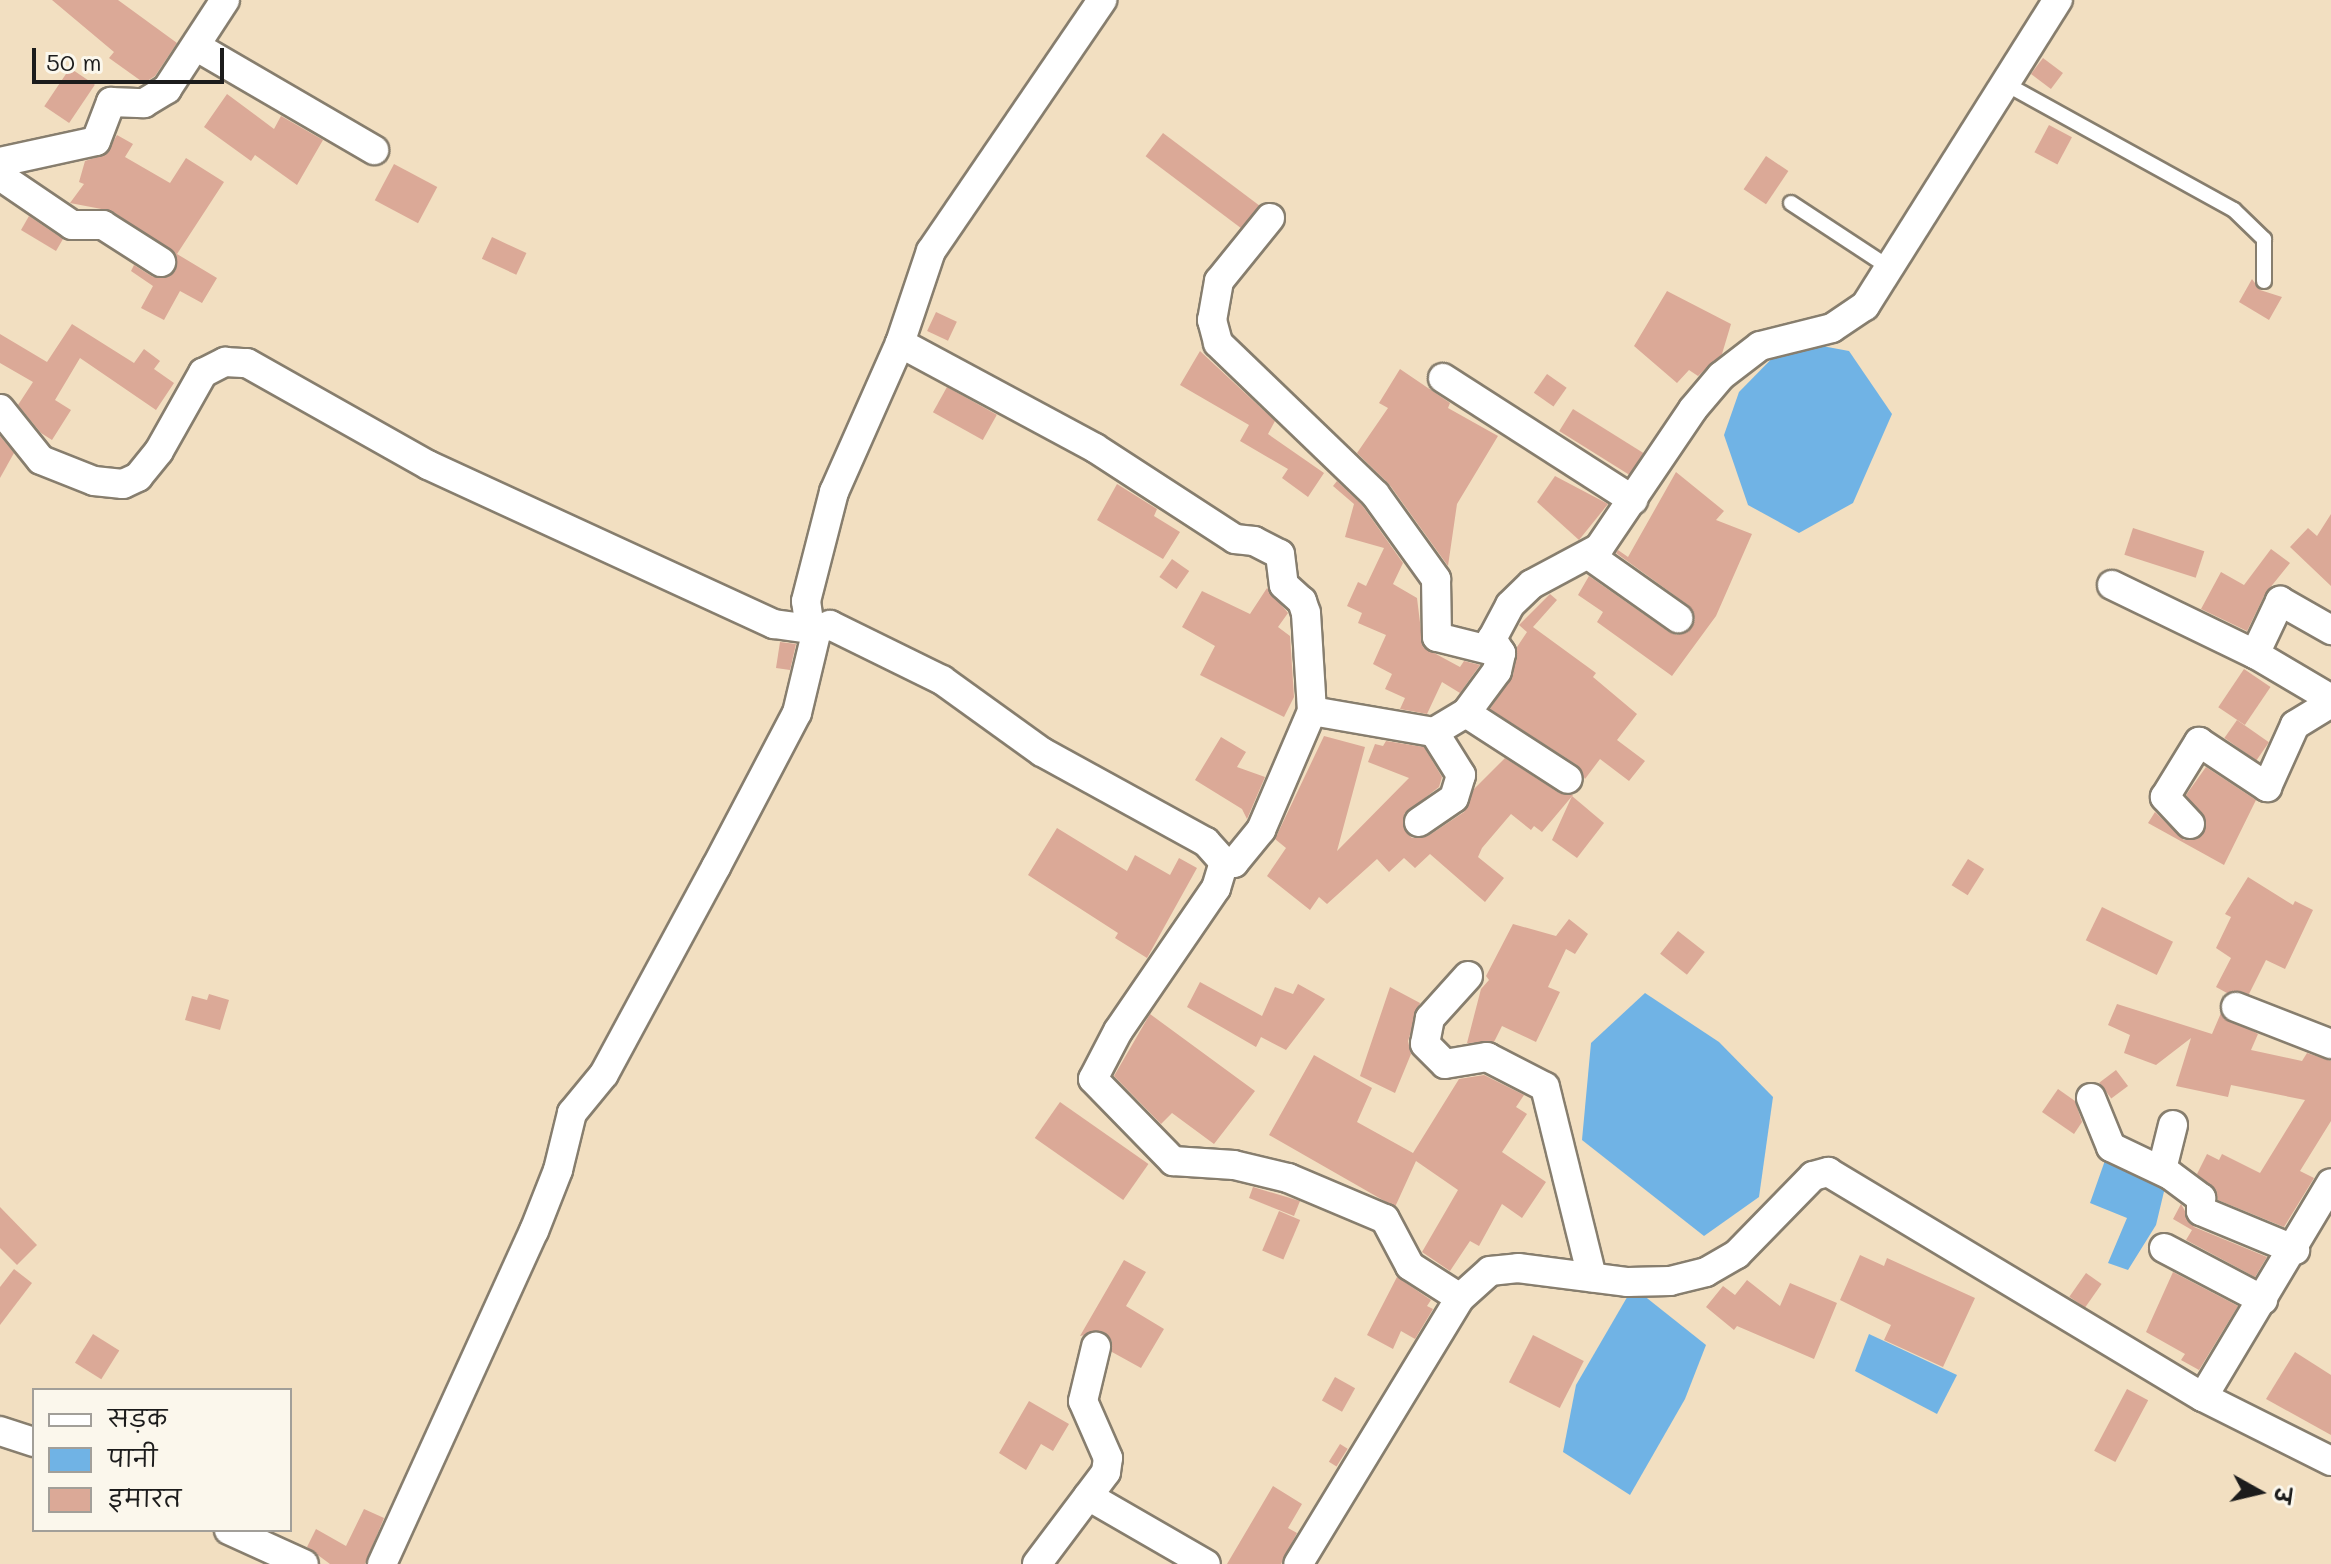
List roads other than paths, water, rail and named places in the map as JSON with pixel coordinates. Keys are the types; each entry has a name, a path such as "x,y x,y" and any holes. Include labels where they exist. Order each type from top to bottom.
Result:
{"street":[{"path":"0,162 96,141 111,102 144,103 167,89 225,0"},
{"path":"817,630 809,622 806,601 825,522 900,343 944,226 1102,0"},
{"path":"1312,711 1434,732 1466,713 1497,671 1501,653 1492,639 1522,591 1590,556 1721,376 1760,346 1852,319 1890,268 2058,0"},
{"path":"197,47 374,150"},
{"path":"0,176 72,225 103,225 161,262"},
{"path":"1270,218 1219,281 1212,320 1218,343 1375,494 1436,579 1437,637 1501,653"},
{"path":"0,409 41,460 94,481 123,484 138,477 159,451 203,373 225,362 247,363 428,465 774,624 817,630 830,625 942,680 1042,752 1206,842 1224,862 1234,863 1261,830 1312,711 1306,613 1302,601 1284,585 1280,554 1254,541 1235,539 1095,448 900,343"},
{"path":"1443,378 1633,500"},
{"path":"1590,556 1678,618"},
{"path":"2112,585 2255,654 2331,701 2295,725 2267,787 2199,742 2165,797 2190,824"},
{"path":"2255,654 2280,601 2331,630"},
{"path":"382,1564 534,1231 558,1170 572,1113 604,1074 797,713 817,630"},
{"path":"1466,713 1568,779"},
{"path":"1419,822 1454,798 1461,775 1434,732"},
{"path":"1224,862 1216,888 1118,1031 1093,1079 1173,1161 1234,1165 1288,1178 1385,1219 1410,1266 1460,1298"},
{"path":"1468,976 1430,1018 1425,1044 1445,1064 1487,1057 1545,1087 1592,1277"},
{"path":"2236,1007 2331,1044"},
{"path":"2091,1098 2111,1147 2170,1175"},
{"path":"2173,1125 2162,1169 2201,1198 2201,1211 2295,1250"},
{"path":"1298,1564 1460,1298 1490,1271 1518,1268 1592,1277 1670,1281 1706,1272 1737,1254 1813,1176 1828,1172 2203,1397 2331,1461"},
{"path":"2203,1397 2295,1250 2331,1183"},
{"path":"2164,1248 2263,1300"},
{"path":"1037,1564 1106,1472 1108,1458 1083,1401 1096,1347"},
{"path":"0,1431 32,1441"},
{"path":"1088,1496 1206,1564"},
{"path":"233,1532 304,1564"}],"lane":[{"path":"2006,84 2234,210 2264,239 2264,281"},
{"path":"1791,203 1890,268"}],"water":[{"path":"1790,340 1849,351 1892,414 1853,503 1799,533 1748,505 1724,435 1739,392"},
{"path":"1645,993 1719,1042 1773,1097 1759,1197 1704,1236 1582,1140 1591,1043"},
{"path":"2109,1149 2167,1179 2156,1225 2128,1270 2108,1263 2127,1218 2090,1203"},
{"path":"1633,1287 1706,1345 1685,1399 1630,1495 1563,1452 1576,1385"},
{"path":"1869,1334 1957,1375 1937,1414 1855,1371"}]}
